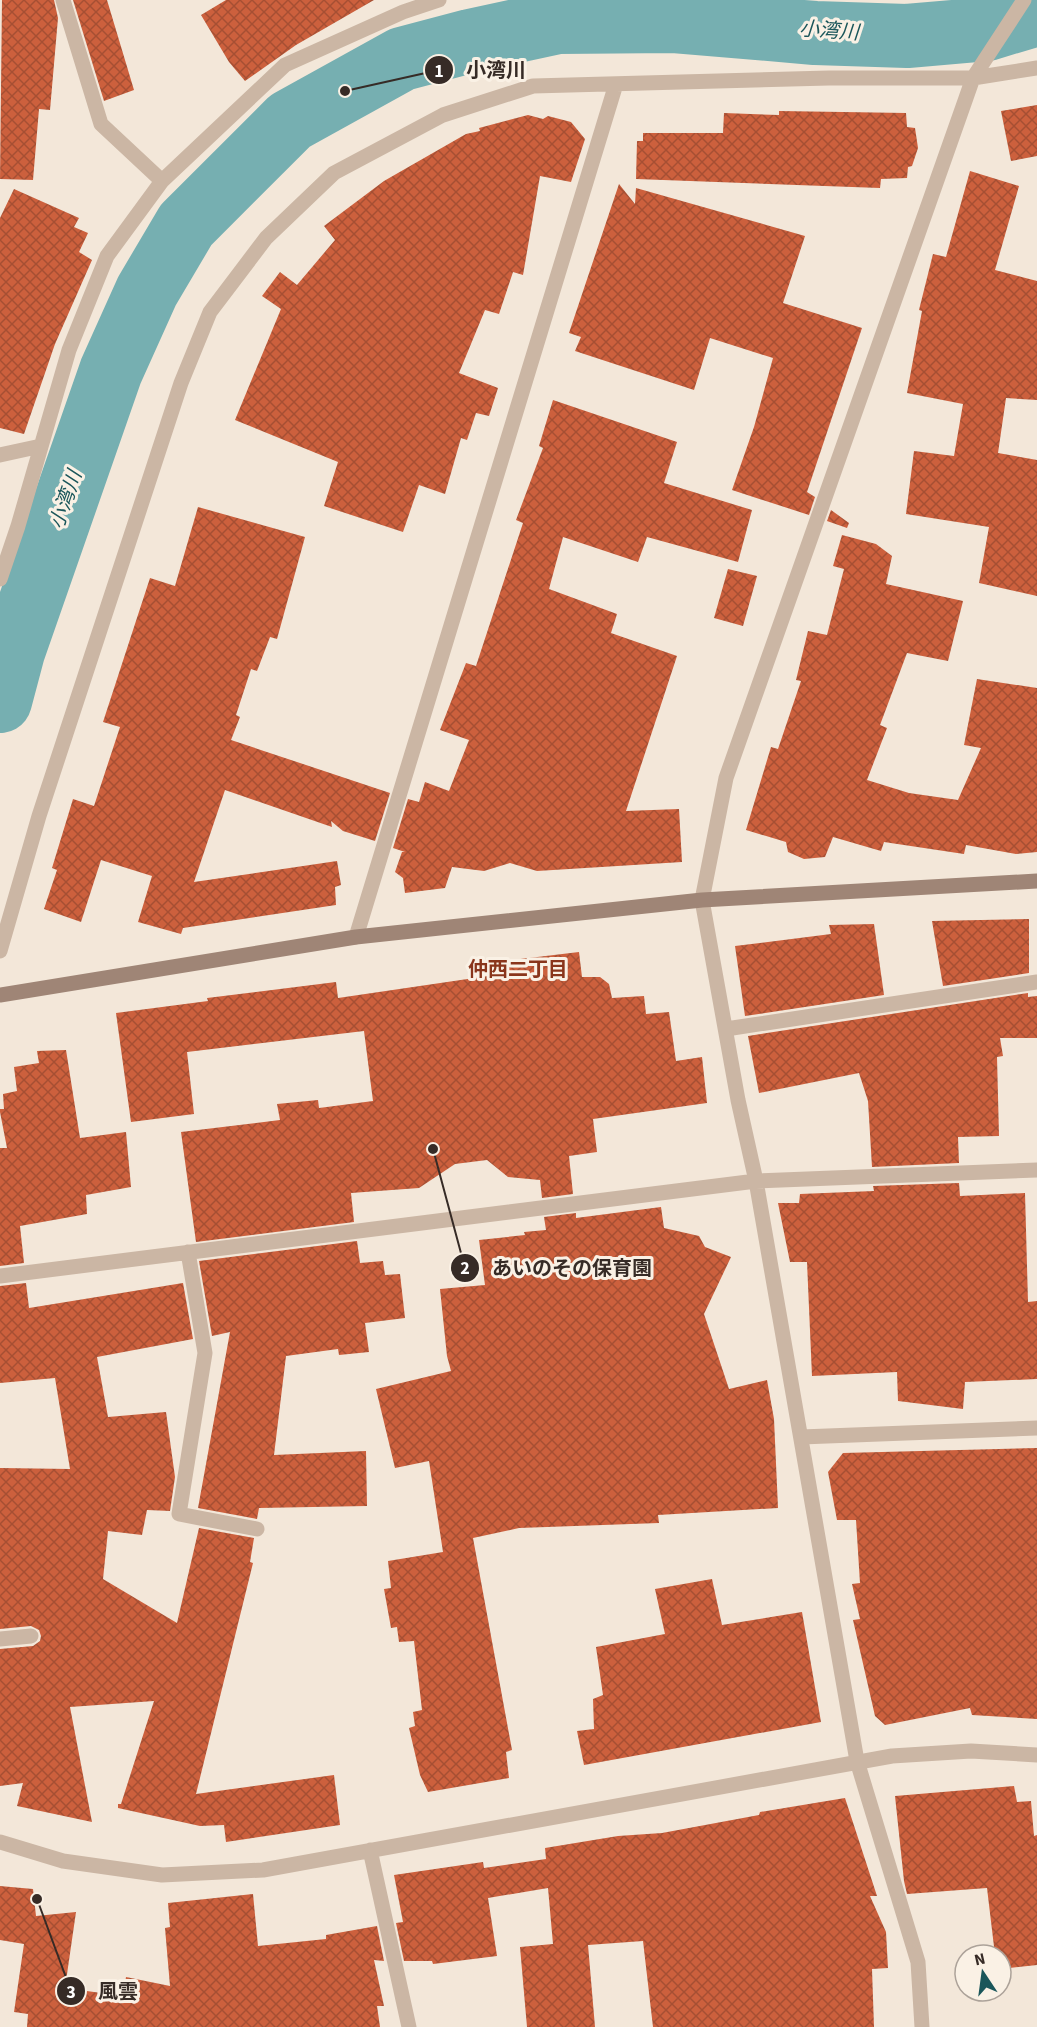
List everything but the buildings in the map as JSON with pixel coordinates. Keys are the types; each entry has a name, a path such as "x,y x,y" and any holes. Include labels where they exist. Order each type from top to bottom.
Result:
{"street":[{"path":"63,0 101,124 162,181"},
{"path":"0,579 69,350 107,256 162,181 285,65 403,12 440,0"},
{"path":"922,2027 918,1962 857,1761 756,1181 738,1100 702,900 726,778 973,78 1024,0"},
{"path":"0,951 39,816 174,405 210,312 266,238 334,173 443,115 533,86 829,78 973,78 1037,68"},
{"path":"356,937 615,84"},
{"path":"0,455 41,446"},
{"path":"0,995 356,937 702,900 1037,881"},
{"path":"726,1029 1037,982"},
{"path":"0,1275 756,1181 1037,1170"},
{"path":"188,1252 205,1353 180,1514 258,1529"},
{"path":"801,1437 1037,1428"},
{"path":"0,1639 31,1636"},
{"path":"0,1842 63,1861 162,1875 263,1870 857,1761 892,1756 971,1751 1037,1755"},
{"path":"370,1850 409,2027"}],"waterway":[{"name":"小湾川","path":"0,701 13,652 111,371 147,291 186,225 290,121 402,59 470,41 558,22 674,21 815,33 907,36 987,29 1037,14"}],"place":[{"name":"小湾川","path":"345,91"},
{"name":"あいのその保育園","path":"433,1149"},
{"name":"風雲","path":"37,1899"}],"district":[{"name":"仲西二丁目","path":"518,970"}]}
